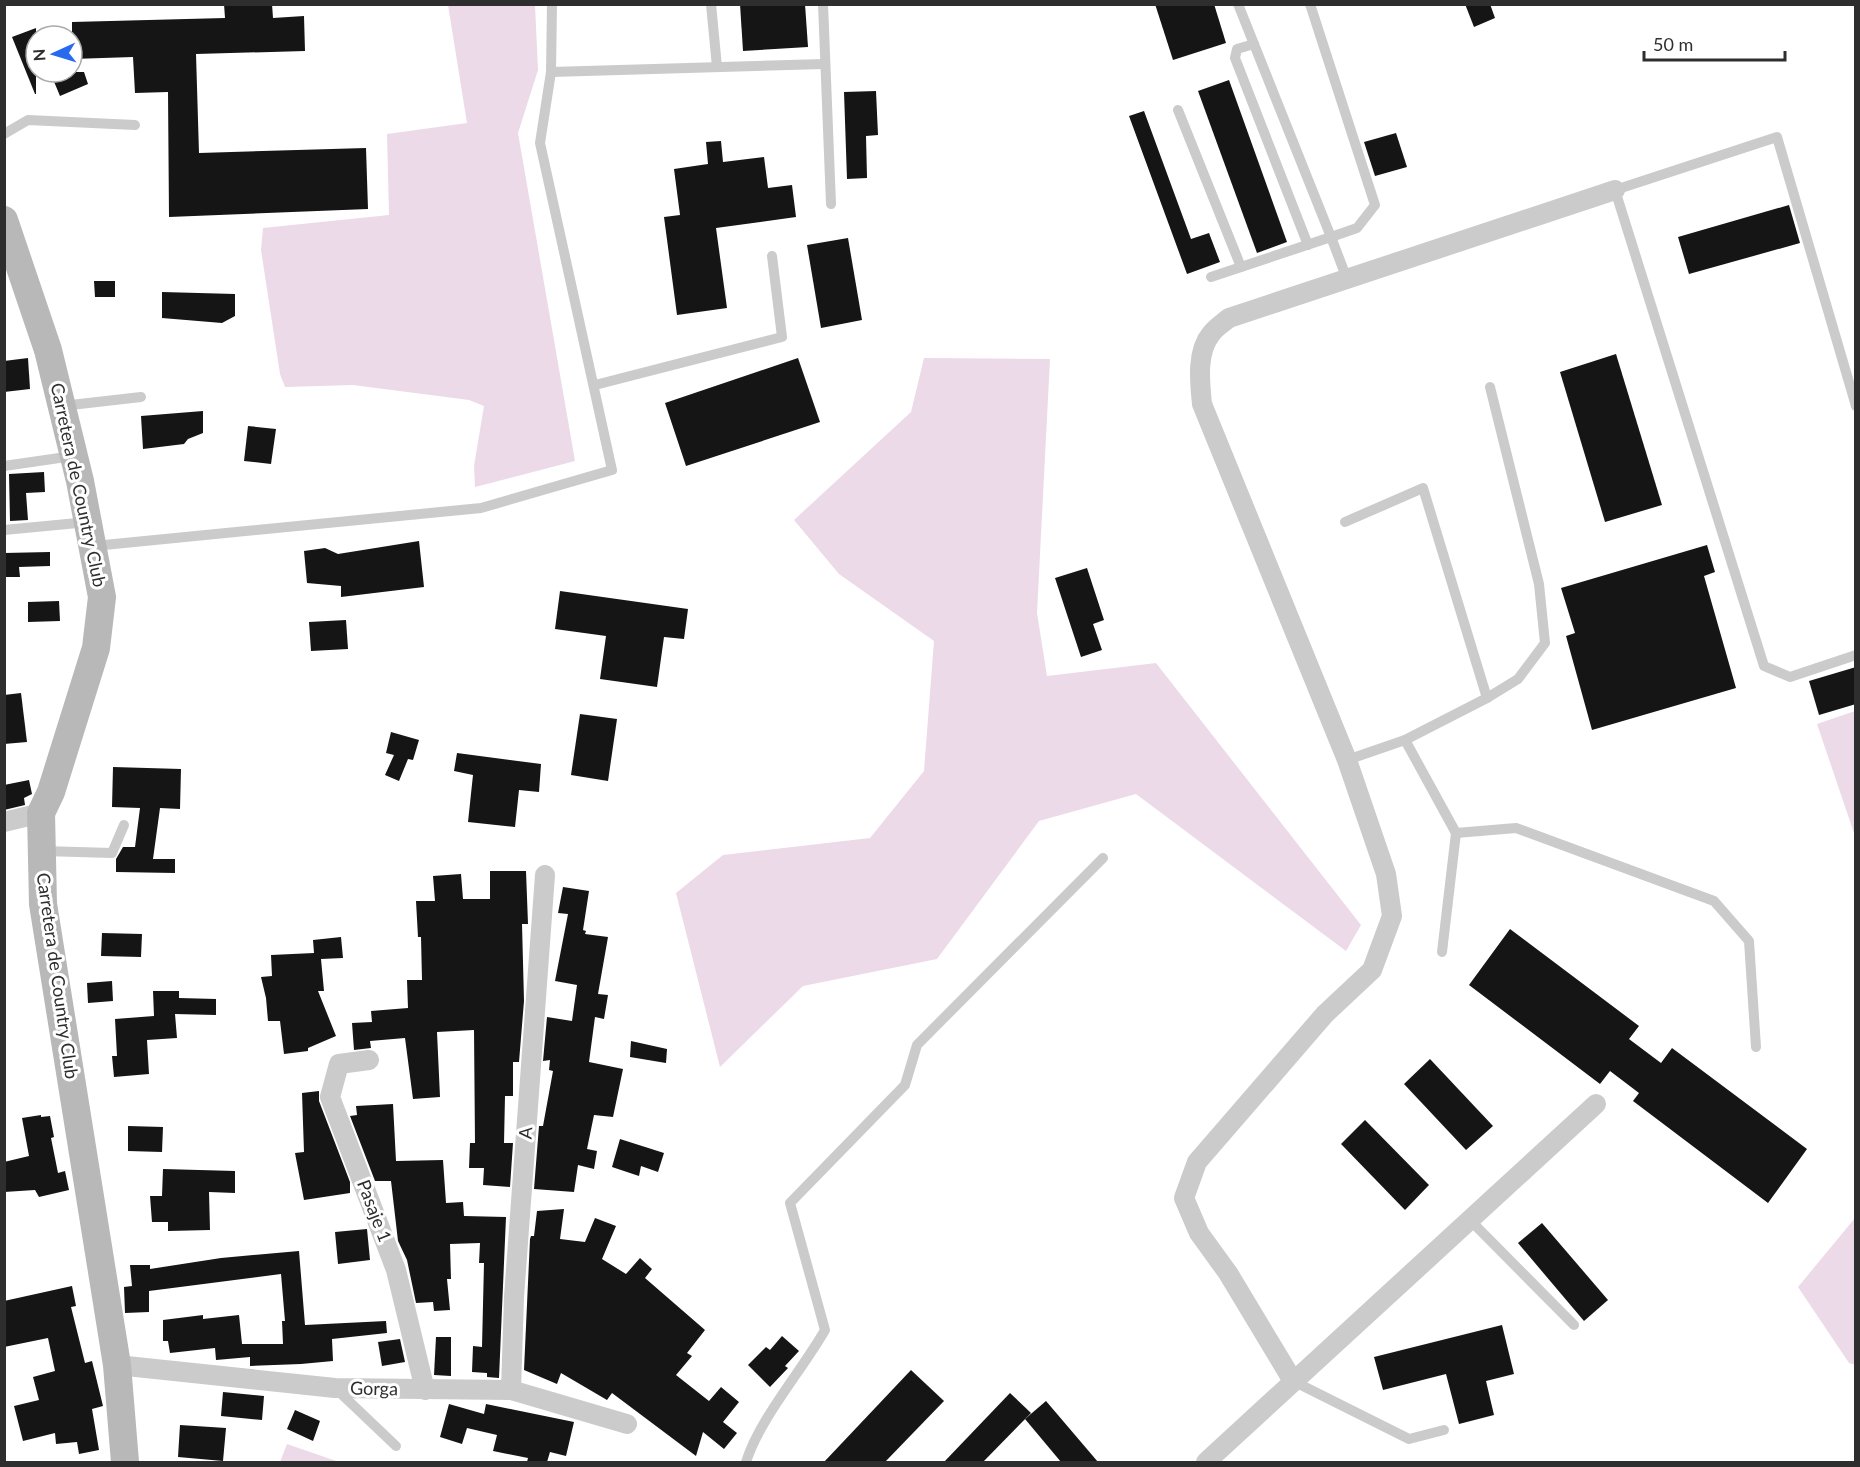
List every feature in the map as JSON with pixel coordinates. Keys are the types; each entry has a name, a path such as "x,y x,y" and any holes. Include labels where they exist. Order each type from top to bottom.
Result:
{"street":[{"path":"1293,1381 1228,1273 1199,1233 1185,1198 1197,1162 1325,1014 1372,970 1392,916 1386,874 1347,760 1202,404 1199,370 1210,335 1229,318 1615,190"},
{"name":"Carretera de Country Club","path":"4,220 14,275 48,350 74,456 102,597 96,648 51,792 41,813 40,851 43,904 117,1365 125,1462"},
{"path":"4,822 41,813"},
{"name":"A","path":"512,1390 514,1297 544,875"},
{"name":"Pasaje 1","path":"369,1060 339,1064 330,1097 396,1270 425,1390"},
{"path":"1206,1462 1596,1104"},
{"name":"Gorga","path":"117,1365 335,1388 512,1390 627,1424"}],"lane":[{"path":"4,531 91,534 480,508 612,470 540,143 552,72 552,4"},
{"path":"711,4 717,67"},
{"path":"823,4 831,204"},
{"path":"1238,4 1347,279"},
{"path":"1212,277 1357,228 1375,205 1310,4"},
{"path":"1254,44 1237,49 1235,58 1308,245"},
{"path":"552,72 824,63"},
{"path":"1178,110 1241,267"},
{"path":"4,134 28,120 135,125"},
{"path":"1856,406 1777,137 1615,190 1764,666 1790,677 1856,655"},
{"path":"595,385 782,337 772,256"},
{"path":"1347,760 1405,740 1487,698 1518,679 1545,643 1539,584 1490,387"},
{"path":"62,406 141,396"},
{"path":"4,466 74,456"},
{"path":"1346,522 1423,488 1487,698"},
{"path":"1405,740 1456,833 1442,952"},
{"path":"40,851 112,853 124,825"},
{"path":"1456,833 1516,828 1714,901 1749,941 1756,1047"},
{"path":"746,1462 753,1441 805,1365 825,1330 790,1203 905,1085 917,1045 1103,858"},
{"path":"1469,1219 1574,1325"},
{"path":"1293,1381 1409,1439 1444,1430"},
{"path":"335,1388 396,1446"}],"shaded area":[{"path":"448,5 535,5 538,70 518,133 575,461 475,487 474,466 484,406 469,400 353,385 285,387 280,374 261,250 263,228 389,215 387,134 467,123"},
{"path":"924,358 1050,359 1037,613 1047,676 1156,663 1361,925 1346,951 1136,794 1039,821 937,959 803,986 720,1067 676,893 723,855 870,838 924,771 934,641 839,574 794,520 911,412"},
{"path":"1856,711 1855,836 1817,724"},
{"path":"1855,1218 1855,1365 1849,1363 1798,1287"},
{"path":"287,1444 339,1462 280,1462"}],"building":[{"path":"224,4 272,4 273,18 304,16 305,51 196,54 199,153 366,148 368,209 169,217 168,92 135,93 133,57 84,59 84,24 72,24 72,22 225,18"},
{"path":"740,4 805,4 808,47 743,51"},
{"path":"1155,4 1214,4 1226,43 1173,60"},
{"path":"1465,4 1490,4 1495,18 1474,27"},
{"path":"24,32 24,67 12,37"},
{"path":"84,72 88,84 60,96 55,84 84,84"},
{"path":"1229,80 1287,242 1257,253 1198,91"},
{"path":"31,84 36,84 35,94"},
{"path":"876,91 878,135 866,136 867,178 847,179 844,92"},
{"path":"1144,111 1191,239 1209,233 1220,262 1187,274 1129,116"},
{"path":"1396,133 1407,167 1375,176 1364,142"},
{"path":"721,141 723,162 764,157 768,188 792,185 796,217 716,228 727,308 677,315 664,217 680,215 674,169 708,164 706,142"},
{"path":"1789,205 1800,243 1689,274 1678,237"},
{"path":"848,238 862,320 821,328 807,245"},
{"path":"94,281 115,281 115,297 95,297"},
{"path":"162,292 235,294 235,316 222,323 162,318"},
{"path":"1616,354 1662,505 1605,522 1560,372"},
{"path":"28,358 30,389 4,392 4,361"},
{"path":"798,358 820,422 686,466 665,403"},
{"path":"203,411 203,433 188,439 184,444 143,449 141,416"},
{"path":"248,426 276,429 271,464 244,461"},
{"path":"44,472 45,492 26,493 28,520 10,521 9,474"},
{"path":"419,541 424,587 341,597 341,586 307,583 304,551 325,548 338,554"},
{"path":"1707,545 1715,572 1704,576 1736,688 1592,730 1566,636 1575,633 1561,588"},
{"path":"50,552 50,566 19,567 20,577 4,577 4,553"},
{"path":"1087,568 1104,620 1093,624 1102,650 1081,657 1055,578"},
{"path":"560,591 688,609 684,639 664,637 657,687 600,679 606,636 555,629"},
{"path":"59,601 60,621 28,622 28,602"},
{"path":"346,620 348,649 311,651 309,622"},
{"path":"1856,667 1856,704 1819,715 1809,681"},
{"path":"21,693 27,742 4,744 4,695"},
{"path":"580,714 617,719 608,781 571,775"},
{"path":"391,732 419,740 413,760 408,759 399,781 385,775 394,755 386,753"},
{"path":"457,753 541,764 539,792 519,790 515,827 468,822 473,775 454,771"},
{"path":"113,767 181,769 180,809 160,808 153,859 175,859 175,873 116,872 116,859 123,847 135,847 140,808 112,807"},
{"path":"29,780 32,794 24,798 25,805 4,810 4,785"},
{"path":"490,871 526,871 528,924 522,924 524,1001 519,1062 513,1062 513,1096 505,1096 504,1143 513,1143 510,1187 483,1185 484,1168 469,1168 470,1143 475,1143 474,1030 437,1032 440,1097 413,1099 405,1038 370,1041 371,1048 354,1050 352,1023 372,1022 371,1011 408,1008 407,980 422,980 421,937 418,937 416,901 435,901 433,876 461,874 463,899 490,899"},
{"path":"563,887 589,891 583,930 586,931 585,934 608,937 598,994 608,995 604,1019 595,1017 589,1062 623,1069 613,1117 594,1115 587,1149 597,1151 594,1169 578,1165 574,1192 534,1189 539,1126 543,1126 553,1071 549,1070 550,1060 543,1061 547,1017 572,1021 577,985 555,981 568,914 558,913"},
{"path":"1510,929 1639,1026 1629,1039 1661,1063 1672,1048 1807,1149 1768,1203 1633,1101 1639,1093 1610,1071 1600,1084 1469,985"},
{"path":"102,933 142,934 141,957 101,956"},
{"path":"341,937 343,958 321,959 324,991 318,991 336,1036 308,1048 308,1051 284,1054 280,1021 268,1021 261,977 272,976 271,955 314,953 313,940"},
{"path":"112,981 113,1001 88,1003 87,983"},
{"path":"153,991 179,991 179,998 216,999 216,1015 175,1014 177,1038 147,1040 149,1074 114,1077 112,1056 117,1056 115,1019 154,1016"},
{"path":"631,1041 667,1049 666,1063 630,1057"},
{"path":"1430,1059 1493,1126 1466,1150 1404,1084"},
{"path":"319,1091 319,1101 350,1182 350,1193 304,1200 295,1153 304,1152 302,1093"},
{"path":"393,1104 396,1161 443,1160 446,1203 463,1202 464,1216 506,1217 499,1378 487,1377 487,1373 472,1372 473,1346 482,1347 484,1263 479,1263 480,1243 450,1244 451,1279 447,1279 450,1310 434,1311 433,1302 416,1303 407,1260 398,1241 391,1181 375,1181 350,1116 357,1115 356,1106"},
{"path":"41,1115 41,1117 50,1116 54,1137 51,1138 58,1173 65,1171 69,1190 39,1197 35,1190 4,1192 4,1162 29,1156 22,1118"},
{"path":"1365,1120 1429,1185 1405,1210 1341,1144"},
{"path":"128,1126 163,1127 162,1152 128,1151"},
{"path":"620,1139 664,1153 658,1172 641,1166 639,1176 612,1167"},
{"path":"163,1169 235,1171 235,1193 209,1192 210,1230 168,1231 168,1222 152,1222 150,1196 162,1196"},
{"path":"564,1209 560,1239 585,1242 595,1218 616,1226 602,1259 626,1274 640,1258 652,1269 645,1278 705,1330 687,1353 692,1356 676,1375 709,1401 721,1387 739,1402 723,1422 737,1433 724,1449 703,1432 696,1456 612,1393 607,1400 561,1373 557,1384 524,1370 530,1239 534,1236 537,1211"},
{"path":"1542,1223 1608,1300 1584,1321 1518,1243"},
{"path":"367,1229 370,1260 338,1264 335,1232"},
{"path":"299,1251 305,1325 386,1321 387,1333 332,1339 333,1361 301,1364 250,1366 250,1357 216,1360 215,1348 170,1353 168,1341 163,1341 163,1320 203,1315 203,1319 239,1315 242,1344 283,1344 282,1321 285,1321 281,1274 149,1291 149,1312 125,1313 124,1287 132,1286 130,1265 150,1265 150,1269 221,1258"},
{"path":"72,1286 76,1306 71,1307 85,1363 92,1361 103,1406 92,1409 99,1450 79,1454 77,1442 56,1444 55,1433 23,1441 14,1406 39,1400 33,1377 55,1371 48,1338 4,1347 4,1301"},
{"path":"1502,1325 1514,1374 1486,1381 1494,1415 1459,1424 1446,1374 1383,1390 1374,1357"},
{"path":"782,1336 799,1351 785,1366 788,1368 770,1387 748,1365 766,1347 770,1350"},
{"path":"436,1337 451,1337 451,1376 434,1375"},
{"path":"400,1339 405,1362 382,1366 378,1342"},
{"path":"911,1370 944,1401 885,1462 824,1462"},
{"path":"223,1392 264,1396 262,1420 221,1416"},
{"path":"1010,1393 1031,1413 983,1462 944,1462"},
{"path":"1046,1401 1098,1462 1061,1462 1025,1419"},
{"path":"449,1404 484,1414 486,1404 574,1422 566,1456 550,1452 547,1462 527,1462 528,1458 493,1451 497,1435 467,1428 462,1444 440,1437"},
{"path":"295,1410 320,1421 313,1441 287,1429"},
{"path":"180,1425 226,1428 223,1461 178,1457"}]}
